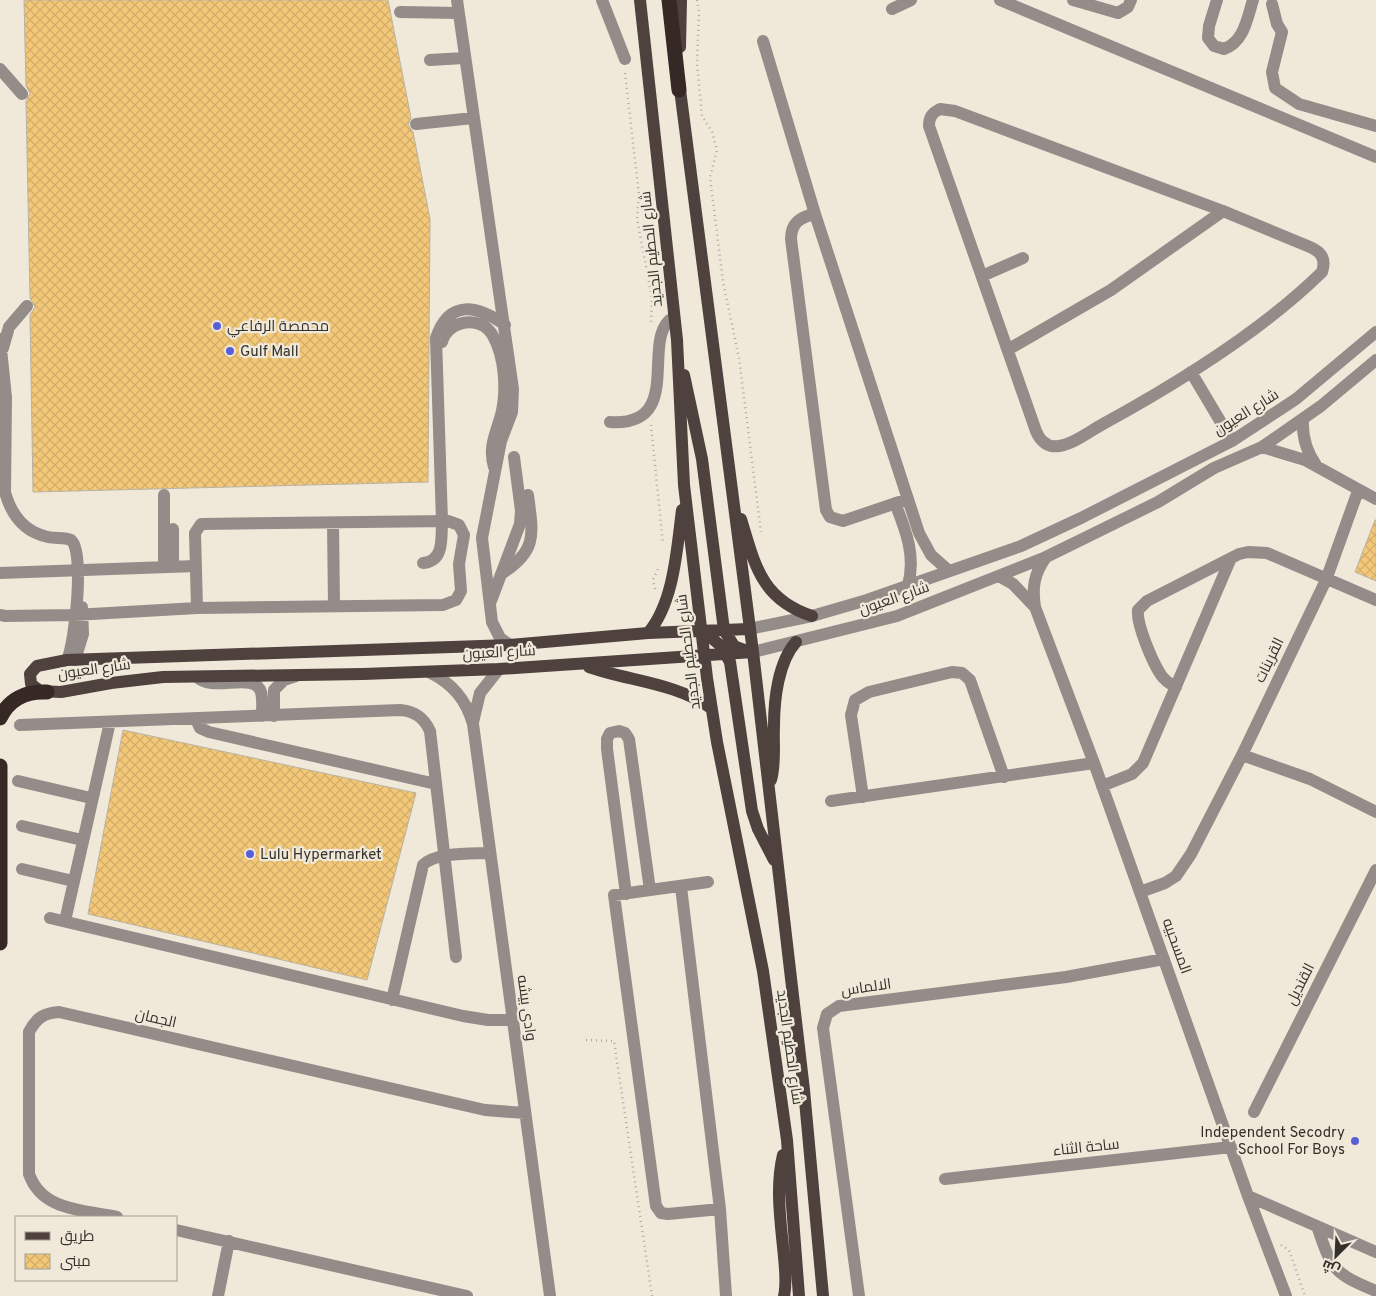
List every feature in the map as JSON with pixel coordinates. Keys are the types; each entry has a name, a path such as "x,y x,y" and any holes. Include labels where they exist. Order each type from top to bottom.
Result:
{"highway":[{"path":"669,0 679,90"},
{"path":"0,718 15,699 25,694 47,692"},
{"path":"0,766 0,943"}],"main road":[{"name":"شارع الحطيم الجديد","path":"640,0 677,340 684,485 704,656 711,708 763,971 787,1140 799,1296"},
{"name":"شارع الحطيم الجديد","path":"680,0 679,90 752,652 804,1090 823,1296"},
{"path":"677,340 702,460 724,630 734,646 752,652"},
{"path":"648,633 660,617 667,596 680,532 684,485"},
{"path":"731,495 753,560 767,587 790,606 812,616"},
{"name":"شارع العيون","path":"749,628 648,633 510,645 71,660 42,664 33,669 30,674 31,684 40,691 47,692 74,691 145,678 429,672 582,665 752,652"},
{"path":"702,630 712,637 728,655 733,672 752,810 758,829 776,864"},
{"path":"768,790 774,763 776,700 784,662 796,642"},
{"path":"582,665 626,679 677,690 694,697 711,708"},
{"path":"784,1296 786,1289 780,1180 787,1140"}],"street":[{"path":"457,0 504,325 513,404 510,421 501,441 482,538 494,628 500,638 510,645"},
{"path":"602,0 625,59"},
{"path":"892,9 911,0"},
{"path":"1000,0 1376,157"},
{"path":"1072,0 1118,13 1128,7 1132,0"},
{"path":"1217,0 1209,26 1208,38 1214,46 1224,49 1234,46 1240,38 1253,0"},
{"path":"1270,1 1277,24 1282,32 1272,72 1275,88 1299,104 1376,126"},
{"path":"400,12 458,13"},
{"path":"763,41 815,214 908,499 913,535 908,586"},
{"path":"430,60 464,58"},
{"path":"0,70 22,94"},
{"path":"940,109 955,111 1223,212 1318,250 1323,256 1324,264 1322,272 1316,278 1263,321 1191,372 1131,409 1064,446 1057,447 1044,443 1039,438 982,276 929,126 929,118 933,112 940,109"},
{"path":"416,124 473,118"},
{"path":"1009,350 1111,290 1223,212"},
{"path":"815,214 800,218 794,224 791,231 791,239 826,510 830,517 843,521 908,499"},
{"path":"982,276 1023,258"},
{"path":"2,363 2,352 7,331 16,317 27,306"},
{"path":"423,563 429,562 438,555 442,521 436,338 440,327 447,318 456,312 467,309 479,310 504,325"},
{"path":"610,422 632,420 647,409 658,387 660,335 668,320 674,317"},
{"path":"437,356 443,336 458,324 477,323 493,335 499,353 504,381 502,412 492,445 496,472"},
{"name":"شارع العيون","path":"749,628 812,616 908,586 1021,546 1081,518 1232,441 1296,399 1376,332"},
{"path":"0,339 6,397 3,439 5,492 8,505 15,517 36,534 50,538 67,538 75,543 78,551 81,646 71,660"},
{"name":"شارع العيون","path":"752,652 897,616 1046,557 1158,502 1214,468 1262,447 1303,419 1376,360"},
{"path":"1191,372 1232,441"},
{"path":"1303,419 1306,448 1318,467"},
{"path":"1262,447 1291,455 1318,467 1358,491 1376,499"},
{"path":"490,605 520,524 518,456"},
{"name":"القرينات","path":"1140,892 1165,883 1185,866 1242,755 1326,580 1358,491"},
{"path":"168,495 169,567"},
{"path":"895,503 913,535 949,571"},
{"path":"0,614 5,616 79,615 197,608 334,605 434,606 451,603 461,591 460,564 464,536 459,525 454,522 442,521 333,524 201,524 195,533 197,608"},
{"path":"333,524 334,605"},
{"path":"1176,687 1164,680 1156,667 1139,622 1138,610 1147,601 1231,558 1248,552 1266,553 1376,600"},
{"name":"المسحبيه","path":"1046,557 1036,572 1032,590 1035,607 1094,763 1248,1196 1286,1296"},
{"path":"1102,786 1125,778 1138,770 1231,558"},
{"path":"0,573 196,566"},
{"name":"المسحبيه","path":"999,576 1025,594 1035,607"},
{"name":"وادى بيشه","path":"473,724 476,703 480,693 499,669"},
{"name":"وادى بيشه","path":"429,672 444,680 458,692 470,713 473,724 550,1296"},
{"path":"863,797 851,715 855,700 869,692 952,672 962,673 970,680 1004,777"},
{"path":"268,716 276,686 284,680 298,675"},
{"path":"196,677 207,684 247,683 256,685 261,692 268,716"},
{"path":"20,725 400,710 415,713 427,724 430,731 456,957"},
{"path":"196,719 200,728 209,732 436,784"},
{"path":"64,921 110,722"},
{"path":"626,894 607,749 607,739 610,733 619,731 625,733 629,740 650,890"},
{"path":"1242,755 1310,779 1376,812"},
{"path":"831,801 1094,763"},
{"path":"18,781 91,798"},
{"path":"22,826 82,840"},
{"path":"392,1000 420,871 427,861 444,856 490,853"},
{"path":"22,869 73,881"},
{"name":"القنديل","path":"1254,1112 1376,870"},
{"path":"708,882 614,896 656,1206 661,1213 668,1214 720,1209"},
{"path":"681,887 720,1209 726,1296"},
{"path":"50,918 392,1000 476,1018 512,1020"},
{"name":"الالماس","path":"859,1296 823,1028 827,1014 839,1006 1066,977 1164,959"},
{"name":"الجمان","path":"113,1216 50,1202 40,1195 33,1185 29,1174 29,1032 34,1023 50,1013 59,1012 485,1110 525,1113"},
{"name":"ساحة الثناء","path":"945,1179 1231,1147"},
{"path":"1248,1196 1376,1252"},
{"path":"1317,1226 1328,1260 1336,1270 1349,1280 1376,1291"},
{"path":"178,1230 467,1296"},
{"path":"218,1296 229,1241"}],"path":[{"path":"697,0 699,13 697,63 702,116 712,132 717,150 710,177 723,282 739,358 761,541"},
{"path":"625,59 626,98 633,132 639,195 636,219 652,298 650,326"},
{"path":"647,409 663,546"},
{"path":"662,561 653,580 655,589 667,596"},
{"path":"586,1040 614,1041 652,1296"},
{"path":"1268,1248 1281,1245 1289,1250 1305,1296"}],"building":[{"name":"Gulf Mall","path":"24,0 388,0 411,118 408,125 413,132 430,219 428,482 33,492 30,315 35,307 30,298 26,101 30,93 26,86"},
{"path":"1376,520 1376,581 1355,572"},
{"name":"Lulu Hypermarket","path":"123,730 416,793 367,980 88,914"}],"place":[{"name":"محمصة الرفاعي","path":"217,326"},
{"name":"Gulf Mall","path":"230,351"},
{"name":"Lulu Hypermarket","path":"250,854"},
{"name":"Independent Secodry School For Boys","path":"1355,1141"}]}
